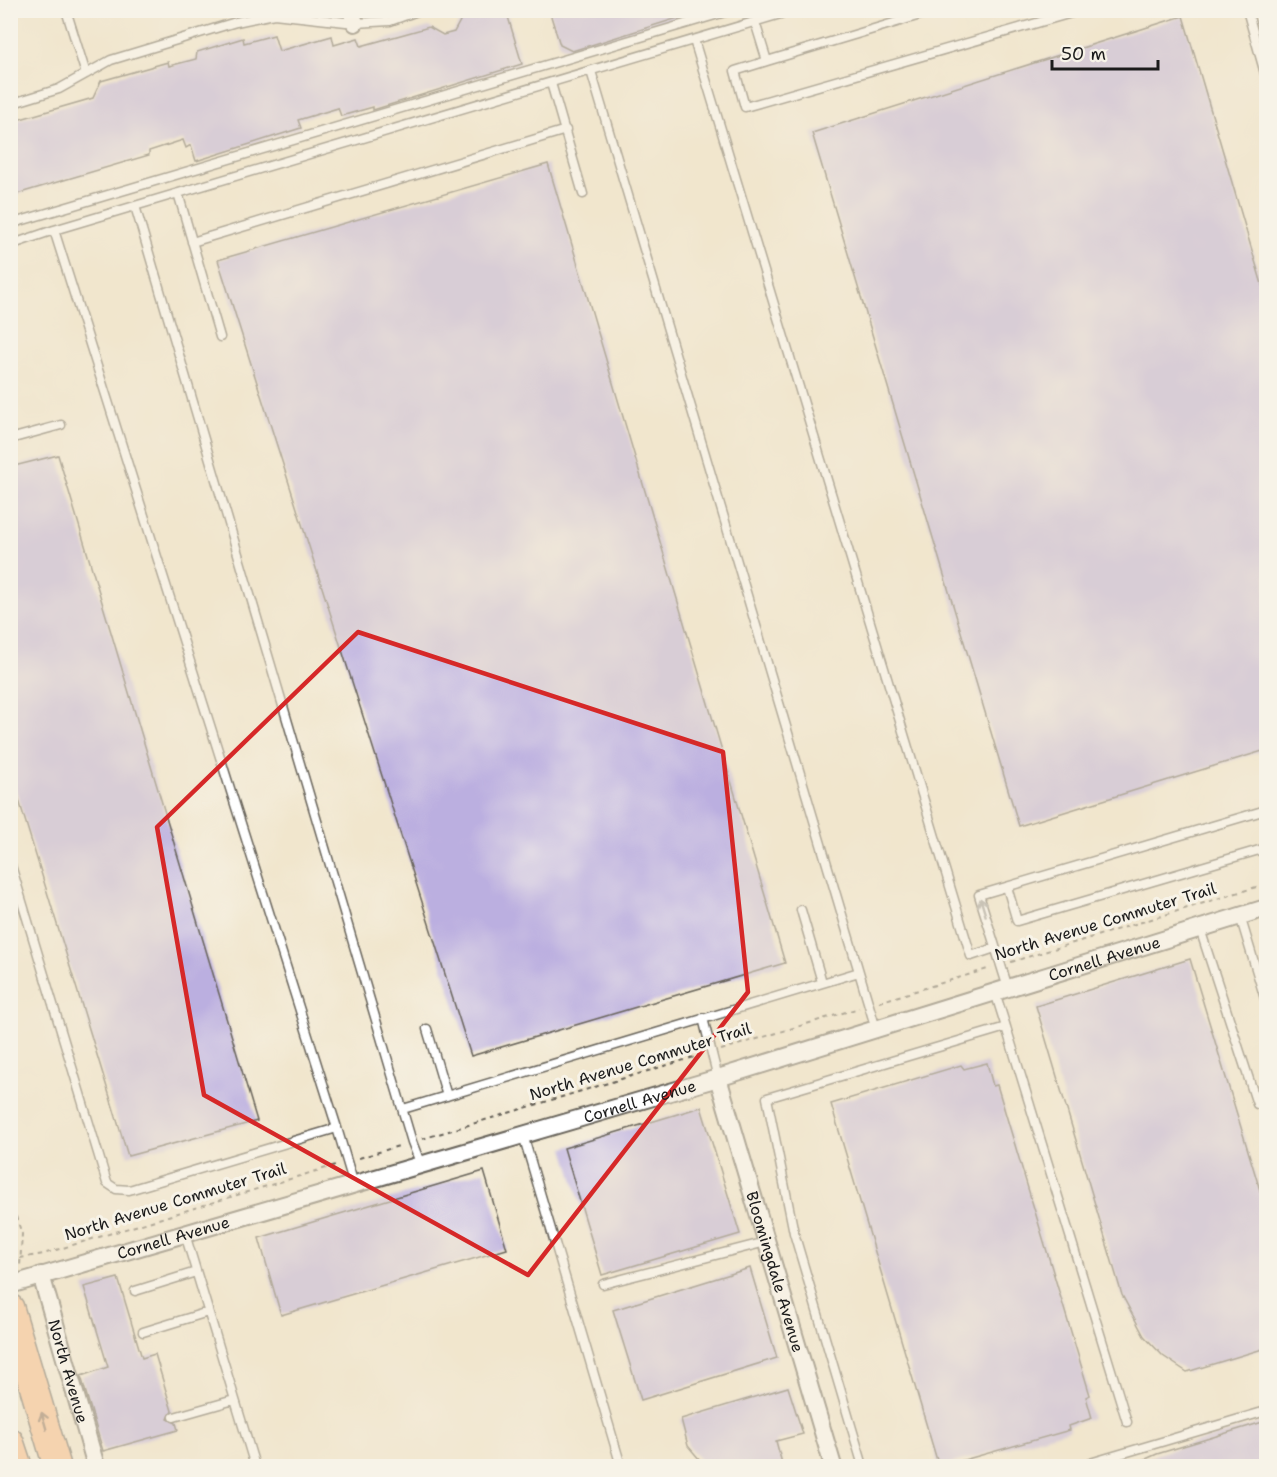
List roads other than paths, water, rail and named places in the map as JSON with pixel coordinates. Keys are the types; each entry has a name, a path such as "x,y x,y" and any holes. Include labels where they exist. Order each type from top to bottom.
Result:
{"main road":[{"path":"10,1308 57,1467"},
{"path":"10,1442 18,1467"}],"street":[{"name":"Cornell Avenue","path":"10,1285 718,1078 1266,908"},
{"name":"Bloomingdale Avenue","path":"718,1078 832,1467"},
{"name":"North Avenue","path":"41,1275 96,1467"}],"lane":[{"path":"66,10 86,74"},
{"path":"10,104 59,89 111,60 236,22 274,14 317,14 390,21 420,10"},
{"path":"10,224 732,10"},
{"path":"10,245 794,10"},
{"path":"937,10 735,71 745,107 1082,10"},
{"path":"1247,10 1266,77"},
{"path":"755,22 767,61"},
{"path":"694,40 971,956 995,948"},
{"path":"591,71 876,1029"},
{"path":"551,82 583,194"},
{"path":"192,242 566,130"},
{"path":"178,193 220,337"},
{"path":"135,206 412,1142 422,1165"},
{"path":"54,230 354,1185"},
{"path":"10,440 61,424"},
{"path":"1127,1422 1006,1027 1001,965 979,895 1266,810"},
{"path":"1007,887 1017,921 1266,848"},
{"path":"10,862 107,1183 116,1189 129,1190 337,1128"},
{"path":"801,910 822,982"},
{"path":"1240,916 1266,1002"},
{"path":"1200,929 1257,1104 1266,1101"},
{"path":"403,1109 859,972"},
{"path":"703,1018 718,1078"},
{"path":"863,1467 794,1233 767,1098 1006,1027"},
{"path":"427,1029 447,1096"},
{"path":"523,1135 621,1467"},
{"path":"185,1234 255,1467"},
{"path":"603,1284 766,1242"},
{"path":"135,1291 196,1272"},
{"path":"142,1332 208,1312"},
{"path":"174,1417 234,1400"},
{"path":"1080,1467 1266,1412"}]}
